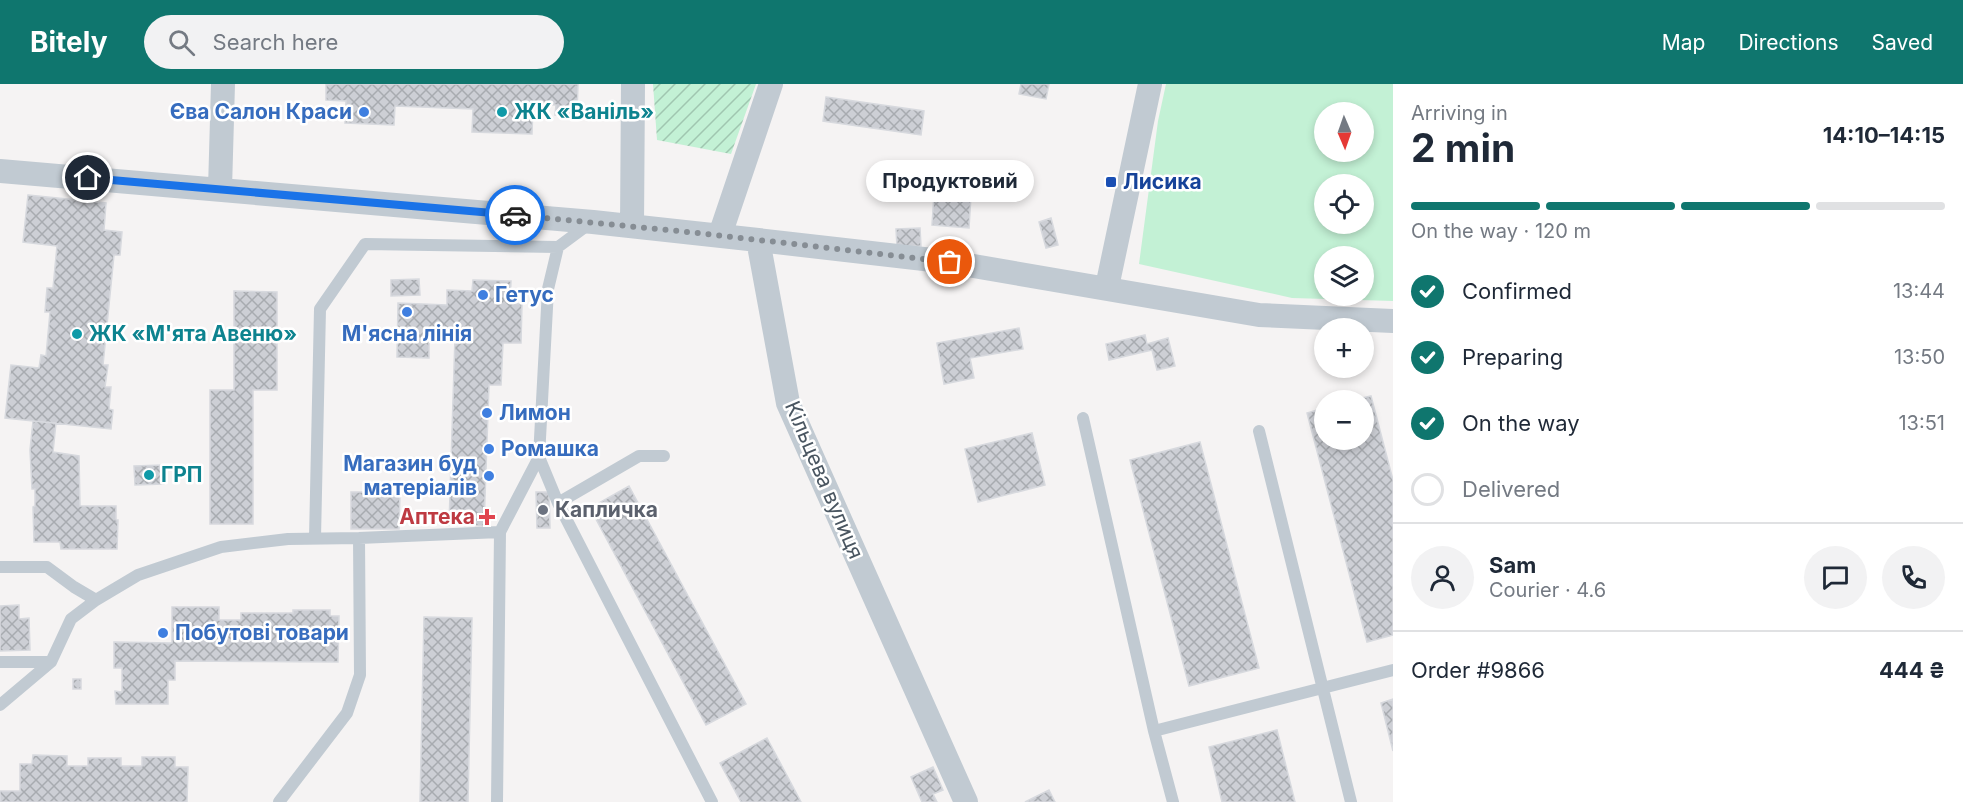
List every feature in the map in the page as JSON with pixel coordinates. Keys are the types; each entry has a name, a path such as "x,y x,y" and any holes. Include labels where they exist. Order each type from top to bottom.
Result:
{"street":[{"path":"220,189 223,84"},
{"path":"632,226 633,84"},
{"path":"720,235 771,84"},
{"path":"1107,287 1150,84"},
{"path":"0,171 720,235 950,262 1107,287 1259,315 1393,321"},
{"name":"Кільцева вулиця","path":"758,240 788,403 966,802"}],"lane":[{"path":"315,538 320,309 365,244 558,247 592,222"},
{"path":"496,802 500,532 539,457 548,289 558,247"},
{"path":"1083,418 1154,730 1173,802"},
{"path":"1259,431 1351,802"},
{"path":"558,503 639,456 664,456"},
{"path":"539,457 558,503 712,802"},
{"path":"0,705 51,662 71,619 96,600 138,575 221,547 288,538 359,538 500,532"},
{"path":"279,802 347,713 360,675 359,538"},
{"path":"0,567 47,567 96,600"},
{"path":"0,662 51,662"},
{"path":"1154,730 1393,670"}],"green space":[{"path":"653,84 756,84 731,154 657,140"},
{"path":"1166,84 1393,84 1393,301 1374,300 1374,246 1314,246 1314,299 1292,298 1139,264 1158,121"}],"building":[{"name":"ЖК «Ваніль»","path":"326,84 578,84 577,115 555,115 556,105 533,104 532,134 472,132 473,109 395,106 394,125 345,123 346,101 326,100"},
{"path":"1021,84 1049,84 1046,99 1019,94"},
{"path":"826,97 924,111 921,135 823,121"},
{"path":"934,194 971,196 969,228 932,225"},
{"name":"ЖК «М'ята Авеню»","path":"28,195 106,203 104,230 122,232 120,255 114,255 103,365 108,365 105,387 111,387 109,409 113,410 111,429 5,418 11,365 39,368 41,355 46,356 50,312 45,312 47,288 53,288 57,246 23,242"},
{"path":"1051,218 1058,245 1046,248 1039,222"},
{"path":"920,228 921,246 897,247 896,229"},
{"path":"419,279 420,295 391,296 391,280"},
{"path":"473,280 511,281 510,303 522,304 521,343 503,343 501,385 489,385 484,526 449,525 455,337 429,337 429,358 397,357 398,303 447,305 447,290 472,291"},
{"path":"234,291 277,292 277,390 253,390 253,524 210,524 210,390 234,390"},
{"path":"1019,328 1023,349 970,358 974,378 944,384 937,343"},
{"path":"1145,335 1147,344 1168,338 1175,366 1157,370 1152,350 1109,360 1106,344"},
{"path":"1374,407 1393,480 1393,635 1367,642 1317,450 1374,450"},
{"path":"1314,411 1314,440 1307,413"},
{"path":"33,421 56,423 53,452 79,456 80,506 116,506 117,549 61,549 60,542 34,542 35,489 32,489 30,450"},
{"path":"1032,433 1045,485 978,502 965,449"},
{"path":"1200,442 1259,668 1189,686 1130,460"},
{"name":"ГРП","path":"164,465 164,484 135,485 134,466"},
{"path":"629,486 746,704 706,725 590,508"},
{"path":"351,492 400,492 399,529 351,529"},
{"name":"Капличка","path":"536,492 549,492 550,528 537,528"},
{"path":"19,605 19,619 29,618 30,650 0,651 0,606"},
{"path":"172,607 219,607 219,620 241,620 241,613 330,610 330,616 339,616 338,662 175,661 175,680 168,680 168,704 116,704 115,691 122,692 122,668 114,668 114,642 172,643"},
{"path":"424,617 472,618 468,802 420,802"},
{"path":"73,679 81,679 81,689 73,689"},
{"path":"1393,699 1393,751 1381,703"},
{"path":"1277,730 1295,802 1222,802 1209,747"},
{"path":"767,738 801,802 741,802 720,763"},
{"path":"33,755 67,756 67,766 88,766 88,758 121,758 121,766 142,766 142,757 175,757 175,767 188,767 187,802 0,802 0,791 20,791 20,764 32,764"},
{"path":"933,767 943,790 933,794 937,802 922,802 911,777"},
{"path":"1049,790 1055,802 1025,802"}],"way so far":[{"path":"515,215 950,262"}],"place":[{"name":"Єва Салон Краси","path":"364,112"},
{"name":"ЖК «Ваніль»","path":"502,112"},
{"name":"Лисика","path":"1111,182"},
{"name":"Продуктовий","path":"950,262"},
{"name":"Гетус","path":"483,295"},
{"name":"М'ясна лінія","path":"407,312"},
{"name":"ЖК «М'ята Авеню»","path":"77,334"},
{"name":"Лимон","path":"487,413"},
{"name":"Ромашка","path":"489,449"},
{"name":"ГРП","path":"149,475"},
{"name":"Магазин буд матеріалів","path":"489,476"},
{"name":"Капличка","path":"543,510"},
{"name":"Аптека","path":"487,517"},
{"name":"Побутові товари","path":"163,633"}],"route":[{"path":"88,178 515,215"}]}
